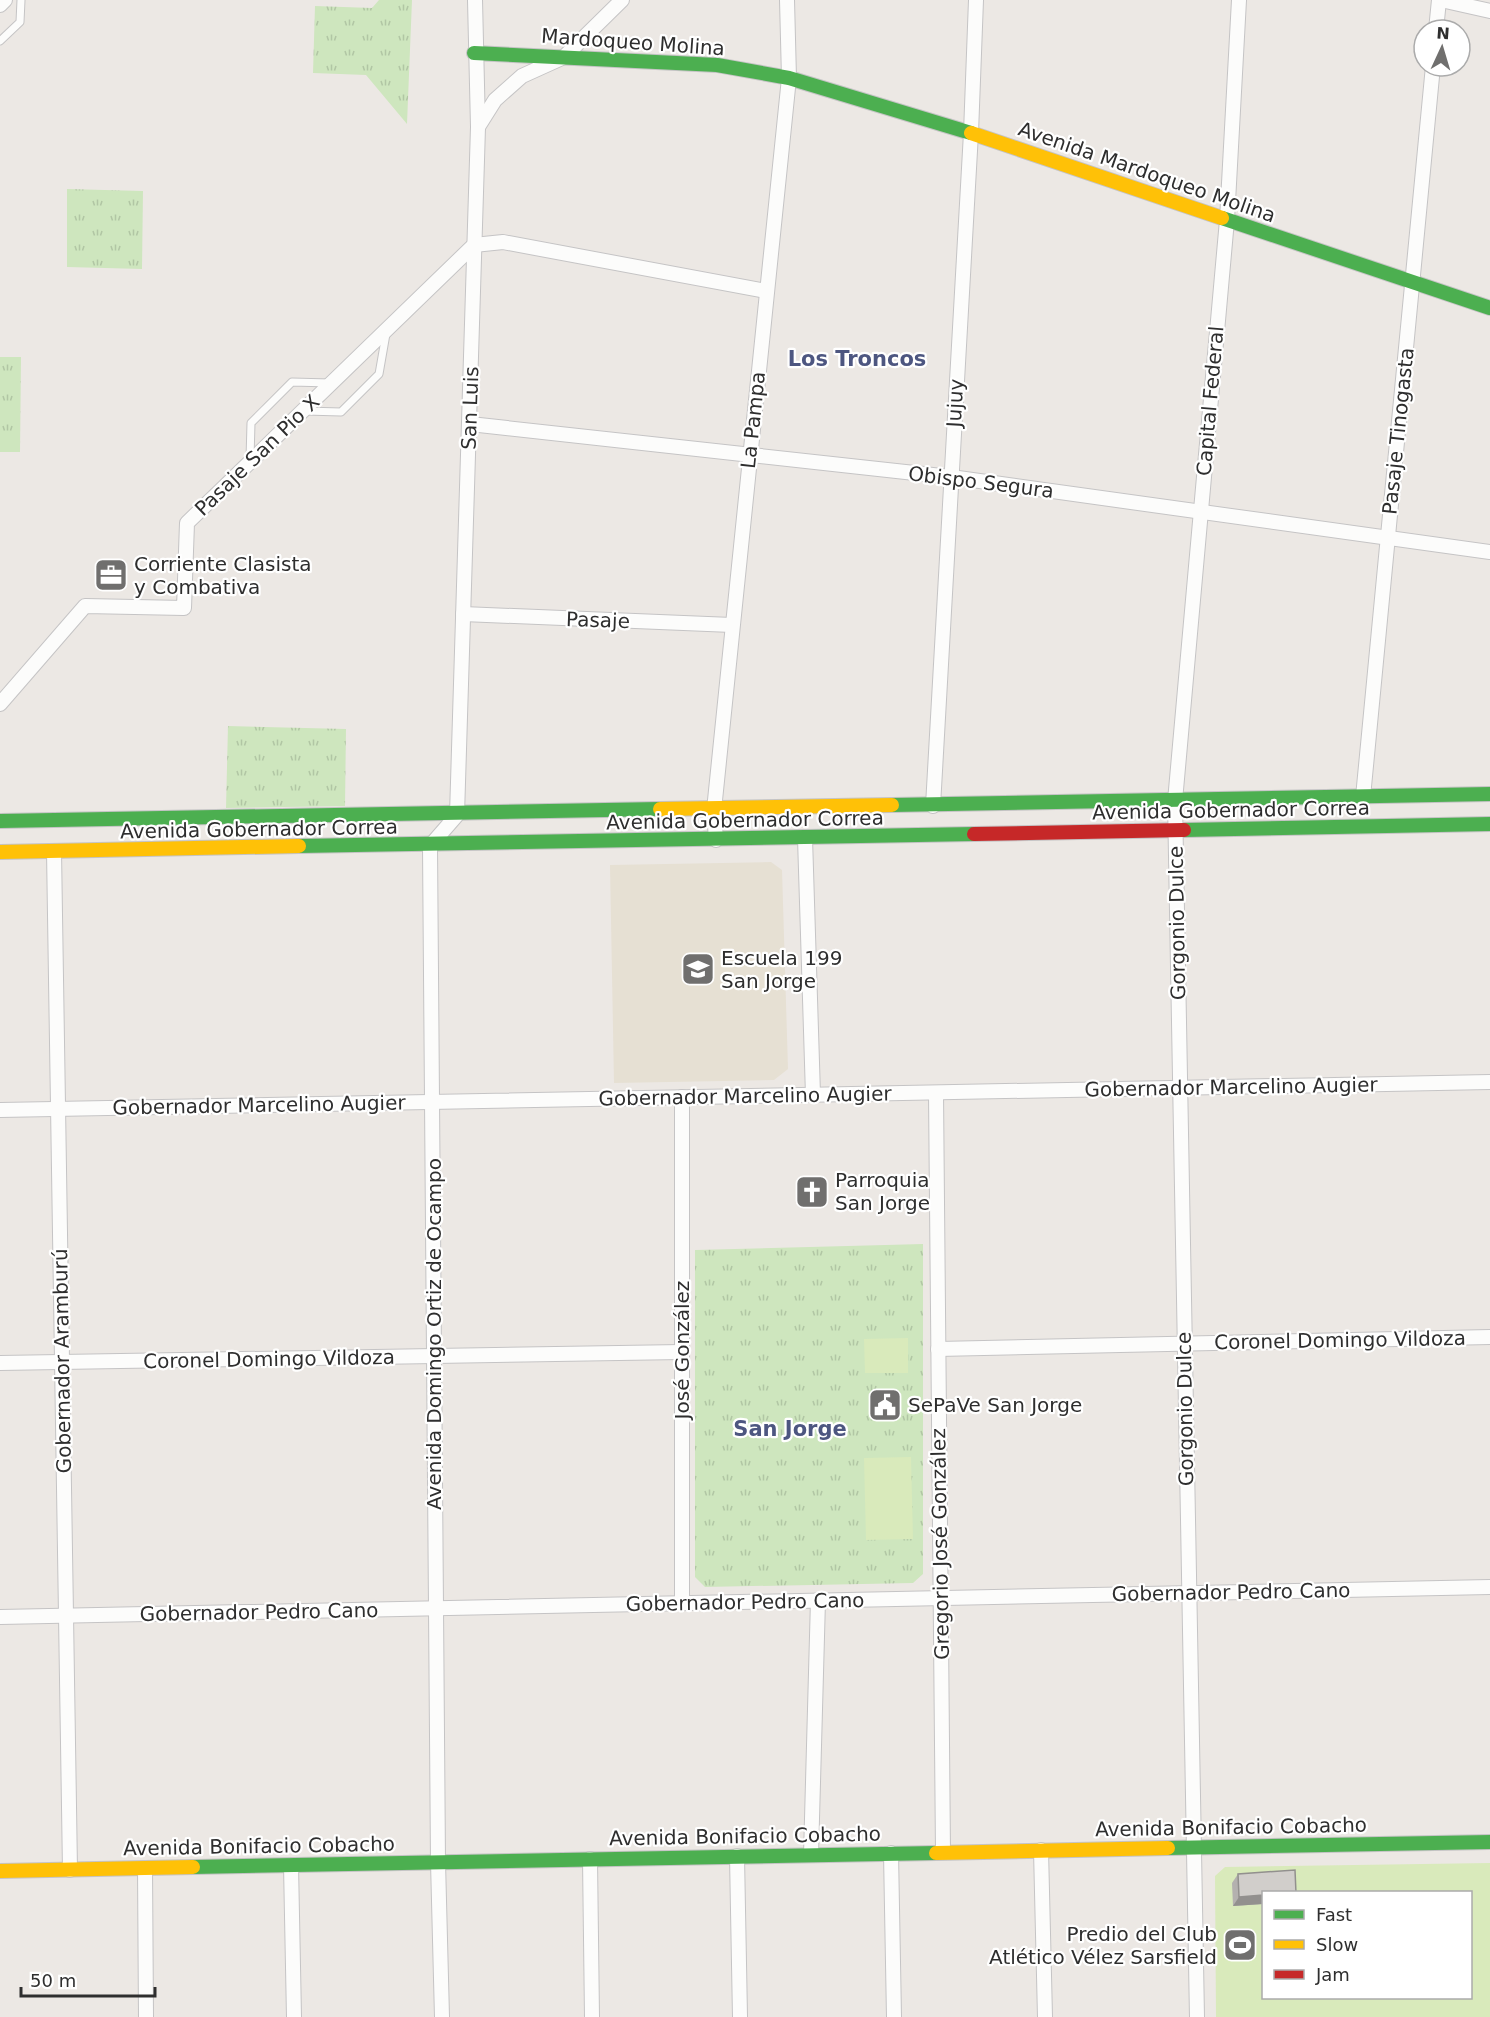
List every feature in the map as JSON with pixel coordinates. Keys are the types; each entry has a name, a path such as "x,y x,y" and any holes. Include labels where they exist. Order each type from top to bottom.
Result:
{"main road":[{"name":"Mardoqueo Molina","path":"474,53 717,65 789,78"},
{"name":"Avenida Mardoqueo Molina","path":"789,78 971,133 1490,308"},
{"name":"Avenida Gobernador Correa","path":"0,821 457,815 1490,794"},
{"name":"Avenida Gobernador Correa","path":"0,852 430,846 1490,824"},
{"name":"Avenida Bonifacio Cobacho","path":"0,1871 1490,1842"}],"street":[{"path":"0,5 5,0"},
{"name":"San Luis","path":"457,815 477,127 474,53 475,0"},
{"path":"477,127 495,100 522,76 564,57 622,0"},
{"name":"La Pampa","path":"716,840 714,810 789,78 787,0"},
{"name":"Jujuy","path":"933,806 971,133 976,0"},
{"name":"Capital Federal","path":"1175,801 1227,220 1239,0"},
{"path":"1438,18 1440,0 1490,11"},
{"name":"Pasaje Tinogasta","path":"1363,797 1432,78"},
{"path":"474,245 503,242 766,291"},
{"name":"Pasaje San Pio X","path":"0,704 86,606 183,608 187,523 474,245"},
{"name":"Obispo Segura","path":"470,424 951,477 1490,552"},
{"name":"Pasaje","path":"463,614 732,625"},
{"name":"Gorgonio Dulce","path":"1175,801 1184,1344 1196,1848 1197,2017"},
{"path":"430,846 457,815"},
{"path":"805,838 813,1095"},
{"name":"Avenida Domingo Ortiz de Ocampo","path":"430,846 438,1862 442,2017"},
{"name":"Gobernador Aramburú","path":"54,851 70,1870"},
{"name":"Gobernador Marcelino Augier","path":"0,1110 1490,1082"},
{"name":"Gregorio José González","path":"936,1092 943,1852"},
{"name":"José González","path":"682,1097 682,1603"},
{"name":"Coronel Domingo Vildoza","path":"938,1349 1490,1337"},
{"name":"Coronel Domingo Vildoza","path":"0,1364 682,1352"},
{"name":"Gobernador Pedro Cano","path":"0,1617 1490,1587"},
{"path":"811,1855 818,1600"},
{"path":"1041,1850 1045,2017"},
{"path":"891,1853 894,2017"},
{"path":"737,1856 740,2017"},
{"path":"590,1859 592,2017"},
{"path":"291,1865 294,2017"},
{"path":"145,1868 146,2017"}],"lane":[{"path":"0,41 20,22 21,0"},
{"path":"303,410 341,412 379,374 387,329"},
{"path":"250,462 251,423 292,382 331,383"}],"shaded area":[{"name":"Escuela 199 San Jorge","path":"771,862 782,870 788,1069 774,1080 614,1083 610,865"}],"green space":[{"path":"379,0 412,0 407,124 366,75 313,73 315,6 372,8"},
{"path":"67,189 143,191 142,269 67,267"},
{"path":"0,357 21,357 20,452 0,452"},
{"path":"228,726 346,729 345,806 226,808"},
{"path":"923,1244 923,1574 913,1583 705,1587 695,1577 695,1250"},
{"path":"908,1338 908,1373 865,1373 864,1339"},
{"path":"911,1457 913,1539 866,1540 864,1458"},
{"name":"Predio del Club Atlético Vélez Sarsfield","path":"1490,1863 1490,2017 1216,2017 1215,1876 1225,1867"}],"building":[{"path":"1295,1870 1296,1891 1262,1891 1262,1895 1239,1897 1238,1874"}],"traffic: fast":[{"path":"474,53 717,65 789,78 971,133"},
{"path":"1222,218 1490,308"},
{"path":"892,805 1490,794"},
{"path":"0,821 660,809"},
{"path":"1184,830 1490,824"},
{"path":"299,846 974,834"},
{"path":"1168,1848 1490,1842"},
{"path":"193,1867 936,1853"}],"traffic: slow":[{"path":"971,133 1222,218"},
{"path":"660,809 892,805"},
{"path":"0,852 299,846"},
{"path":"936,1853 1168,1848"},
{"path":"0,1871 193,1867"}],"traffic: jam":[{"path":"974,834 1184,830"}],"place":[{"name":"Corriente Clasista y Combativa","path":"111,575"},
{"name":"Escuela 199 San Jorge","path":"698,969"},
{"name":"Parroquia San Jorge","path":"812,1192"},
{"name":"SePaVe San Jorge","path":"885,1405"},
{"name":"Predio del Club Atlético Vélez Sarsfield","path":"1240,1945"}],"district":[{"name":"Los Troncos","path":"857,359"},
{"name":"San Jorge","path":"790,1429"}]}
